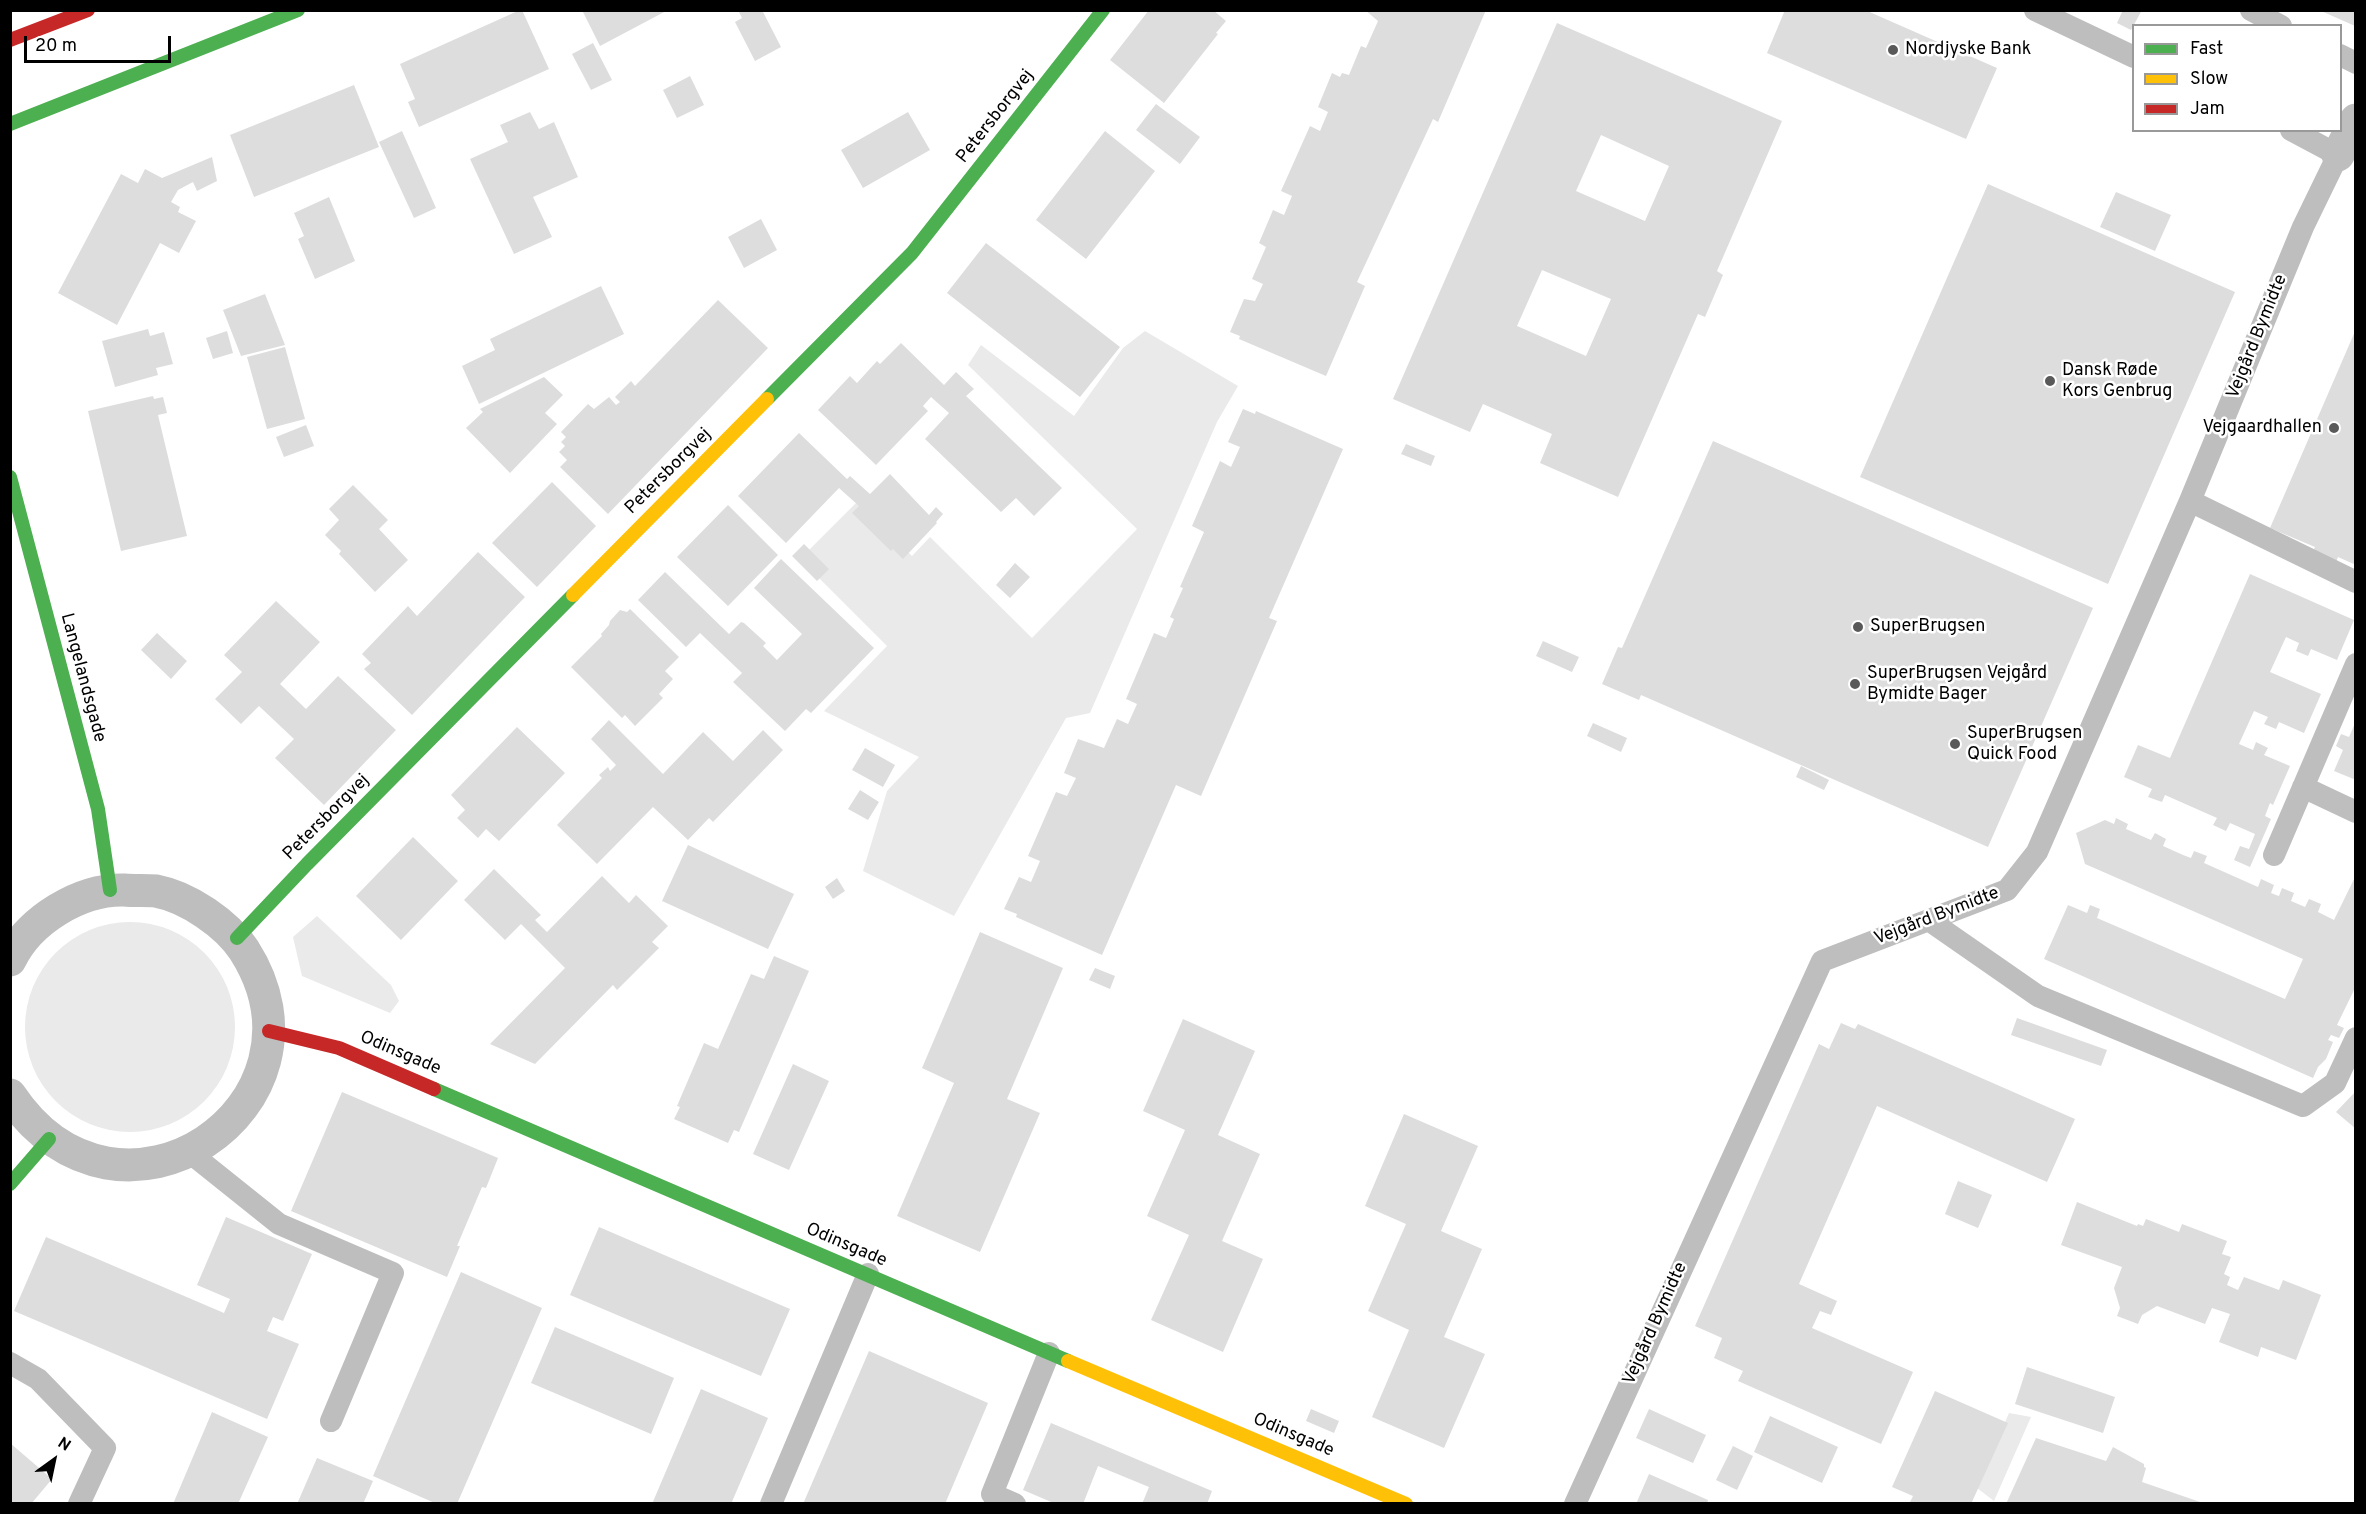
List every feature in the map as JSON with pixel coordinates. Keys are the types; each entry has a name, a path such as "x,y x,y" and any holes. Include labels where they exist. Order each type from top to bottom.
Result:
{"street":[{"path":"10,40 88,10"},
{"path":"10,124 298,10"},
{"name":"Petersborgvej","path":"237,938 315,856 912,253 1103,10"},
{"path":"2338,155 2355,120"},
{"name":"Langelandsgade","path":"10,477 98,809 110,890"},
{"path":"10,960 40,922 72,902 110,890 157,891 201,908 237,938 255,967 266,998 269,1031 263,1069 246,1103 221,1132 189,1152 154,1164 118,1165 82,1156 50,1139 25,1117 10,1095"},
{"name":"Odinsgade","path":"269,1031 339,1048 1049,1353 1406,1503"},
{"path":"10,1184 50,1139"}],"lane":[{"path":"2035,10 2132,57"},
{"path":"2251,10 2277,24"},
{"path":"2295,132 2338,155"},
{"name":"Vejgård Bymidte","path":"1575,1503 1822,961 2007,890 2037,852 2190,501 2306,222 2338,155"},
{"path":"2190,501 2355,582"},
{"path":"2274,855 2355,664"},
{"path":"2303,787 2355,812"},
{"path":"1930,921 2038,996 2303,1106 2335,1083 2355,1038"},
{"path":"189,1152 279,1224 393,1273 331,1421"},
{"path":"771,1503 868,1274"},
{"path":"1015,1503 992,1494 1049,1353"},
{"path":"10,1363 38,1378 105,1448 79,1503"}],"shaded area":[{"path":"1145,331 1238,386 1217,422 1090,713 1066,718 954,916 863,871 887,791 919,757 824,711 887,646 800,559 857,502 912,556 930,537 1032,638 1137,529 968,365 981,345 1074,416 1123,348"},
{"path":"317,916 391,985 399,1001 390,1013 302,976 293,937"},
{"path":"130,922 150,924 170,930 188,940 204,953 217,969 227,987 233,1007 235,1027 233,1047 227,1067 217,1085 204,1101 188,1114 170,1124 150,1130 130,1132 110,1130 90,1124 72,1114 56,1101 43,1085 33,1067 27,1047 25,1027 27,1007 33,987 43,969 56,953 72,940 90,930 110,924"},
{"path":"2009,1413 2031,1417 1994,1501 1977,1488"}],"building":[{"path":"520,10 549,69 419,127 408,102 415,99 400,64"},
{"path":"582,10 668,10 600,46"},
{"path":"738,10 762,10 781,47 755,61 735,22 742,18"},
{"path":"1149,10 1213,10 1226,21 1164,103 1110,60"},
{"path":"1365,10 1486,10 1438,122 1433,119 1357,282 1365,286 1326,376 1239,339 1240,336 1230,332 1244,299 1255,301 1263,284 1252,279 1266,247 1259,243 1273,210 1284,215 1292,196 1281,191 1310,126 1320,131 1328,112 1318,107 1332,73 1340,77 1342,73 1349,75 1361,46 1366,48 1378,21"},
{"path":"1785,10 1865,10 1997,68 1966,139 1767,53"},
{"path":"2123,10 2142,10 2134,24 2132,24 2131,30 2117,23"},
{"path":"2319,10 2356,10 2356,24 2355,26"},
{"path":"1557,23 1782,121 1717,271 1723,275 1705,317 1698,314 1618,497 1540,463 1552,434 1483,404 1470,432 1393,399","holes":["1601,135 1669,166 1645,221 1576,191","1542,270 1611,299 1586,356 1517,326"]},
{"path":"593,43 612,80 591,90 572,54"},
{"path":"690,76 704,105 677,118 663,90"},
{"path":"354,85 379,147 254,197 230,135"},
{"path":"1156,104 1200,137 1180,164 1136,130"},
{"path":"530,112 539,129 554,122 578,177 533,197 552,237 514,254 470,159 508,142 500,125"},
{"path":"908,112 930,150 863,188 841,150"},
{"path":"402,131 436,208 414,218 379,142"},
{"path":"1105,131 1155,171 1086,259 1036,220"},
{"path":"212,157 217,181 197,191 193,182 178,190 171,202 180,207 178,212 196,221 179,253 160,243 117,325 58,293 121,174 138,183 145,169 162,178"},
{"path":"1988,184 2235,292 2108,584 1860,477"},
{"path":"2116,192 2171,215 2155,251 2100,227"},
{"path":"329,197 355,261 315,279 298,239 304,236 294,213"},
{"path":"761,219 777,250 744,268 728,237"},
{"path":"986,243 1120,347 1080,397 947,293"},
{"path":"601,286 624,334 479,404 462,366 495,350 490,339"},
{"path":"265,294 285,345 241,356 223,310"},
{"path":"718,300 768,348 608,514 560,467 567,460 559,452 565,446 561,442 566,437 561,432 588,404 594,409 609,397 616,405 620,402 615,397 631,381 635,386"},
{"path":"148,329 150,336 164,332 173,364 156,368 158,375 115,387 102,341"},
{"name":"Vejgaardhallen","path":"2356,329 2356,565 2338,557 2335,565 2311,555 2315,547 2270,528"},
{"path":"227,331 233,353 213,359 206,338"},
{"path":"901,343 944,385 956,372 974,389 966,396 1062,488 1034,516 1016,498 1001,512 925,439 949,413 931,397 923,406 928,411 876,465 818,410 850,376 857,383 877,361 880,364"},
{"path":"285,347 305,419 267,429 247,357"},
{"path":"544,377 563,395 545,413 557,424 510,473 466,428 483,412 480,409"},
{"path":"153,396 154,399 163,397 167,413 158,415 187,536 121,551 88,411"},
{"path":"1243,409 1255,414 1256,411 1343,449 1269,618 1277,621 1201,796 1176,785 1102,955 1016,917 1017,914 1004,909 1019,877 1031,882 1040,861 1028,856 1056,792 1067,796 1076,778 1064,773 1078,739 1104,748 1117,719 1128,724 1137,704 1126,699 1154,633 1166,638 1174,619 1170,617 1183,588 1180,587 1204,532 1192,526 1220,461 1231,467 1240,447 1228,442"},
{"path":"306,425 314,446 284,457 276,437"},
{"path":"799,433 847,479 850,476 870,494 890,474 929,515 936,507 943,514 903,559 893,549 891,551 852,513 859,506 839,488 786,543 738,496"},
{"name":"SuperBrugsen","path":"1713,441 2093,608 1988,847 1641,695 1639,700 1602,684 1618,647 1622,648"},
{"path":"1406,444 1435,456 1431,466 1401,454"},
{"path":"552,482 596,526 537,587 492,543"},
{"path":"353,485 388,520 379,529 408,560 375,592 339,554 341,551 325,535 339,520 329,509"},
{"path":"728,505 778,555 728,606 677,557"},
{"path":"804,544 829,569 817,581 792,556"},
{"path":"478,552 525,597 412,715 364,669 371,663 362,654 408,606 417,616"},
{"path":"781,559 874,648 811,713 806,709 785,731 733,682 742,673 700,633 686,647 638,600 665,572 729,634 741,622 744,623 766,643 763,646 777,660 802,634 754,588"},
{"path":"1015,563 1030,577 1010,598 996,585"},
{"path":"2250,574 2354,620 2337,660 2311,649 2308,656 2296,651 2299,643 2286,637 2270,672 2321,694 2304,733 2279,722 2276,729 2264,724 2268,717 2254,711 2239,744 2253,750 2256,742 2268,748 2264,755 2290,766 2273,805 2270,803 2265,816 2271,819 2250,867 2234,860 2240,846 2249,849 2255,834 2230,823 2226,831 2213,825 2217,818 2165,795 2162,802 2148,797 2152,789 2124,777 2138,745 2170,758"},
{"path":"276,601 320,642 280,684 306,709 338,676 396,730 324,805 275,758 294,739 259,706 241,724 215,699 242,672 224,655"},
{"path":"630,609 679,657 665,671 673,679 659,694 663,698 635,726 625,715 622,718 571,667 602,636 601,634 610,621 620,610 627,612"},
{"path":"157,633 187,661 171,679 141,650"},
{"path":"1543,641 1579,657 1572,672 1536,656"},
{"path":"609,720 663,774 703,732 733,761 763,730 783,750 713,822 709,818 688,840 653,807 597,864 557,825 602,778 599,775 608,767 610,771 616,765 591,739"},
{"path":"2356,721 2356,780 2334,771 2343,750 2336,746 2341,734 2349,737"},
{"path":"1593,723 1627,738 1621,752 1587,736"},
{"path":"517,727 565,773 499,841 486,829 478,838 457,818 465,810 451,795"},
{"path":"865,748 895,765 883,787 852,770"},
{"path":"1801,766 1829,780 1824,790 1796,777"},
{"path":"860,790 879,802 868,820 848,809"},
{"path":"2116,818 2128,824 2126,829 2151,840 2155,833 2166,839 2163,846 2183,855 2191,858 2194,851 2207,856 2204,863 2258,887 2261,879 2274,885 2271,893 2279,896 2282,888 2294,893 2291,901 2305,907 2309,899 2321,904 2318,912 2334,920 2356,875 2356,986 2337,1025 2344,1028 2339,1038 2331,1035 2328,1040 2333,1042 2326,1059 2318,1067 2313,1078 2044,959 2068,905 2087,913 2090,905 2100,909 2097,918 2285,999 2303,959 2085,864 2076,833 2105,820 2114,824"},
{"path":"413,837 458,881 401,940 356,896"},
{"path":"688,845 794,894 768,949 662,901"},
{"path":"494,869 541,915 535,920 547,932 602,876 629,903 636,895 668,926 652,942 659,948 617,990 613,985 535,1064 490,1044 565,968 521,924 505,940 464,900"},
{"path":"837,878 845,891 833,899 825,887"},
{"path":"980,932 1063,968 1007,1099 1040,1113 980,1252 897,1216 954,1083 922,1068"},
{"path":"774,956 809,971 739,1132 734,1130 728,1143 674,1119 680,1107 677,1106 704,1043 718,1049 751,974 764,979"},
{"path":"1095,968 1115,976 1110,989 1089,980"},
{"path":"2017,1018 2107,1050 2101,1066 2011,1035"},
{"path":"1183,1019 1255,1051 1218,1135 1260,1154 1222,1241 1263,1259 1223,1352 1151,1320 1189,1235 1147,1216 1185,1130 1143,1111"},
{"path":"1841,1023 1855,1029 1858,1024 2075,1119 2047,1182 1877,1106 1799,1284 1837,1301 1831,1315 1820,1311 1812,1328 1913,1372 1881,1444 1738,1381 1743,1371 1714,1358 1722,1338 1695,1326 1819,1044 1829,1049"},
{"path":"793,1064 829,1081 789,1170 753,1154"},
{"path":"2356,1091 2356,1129 2336,1112"},
{"path":"342,1092 498,1158 486,1188 482,1187 457,1246 460,1246 447,1277 291,1211"},
{"path":"1404,1114 1478,1146 1441,1231 1482,1249 1444,1337 1485,1354 1444,1448 1372,1417 1409,1330 1368,1311 1406,1224 1365,1206"},
{"path":"1958,1181 1992,1195 1978,1228 1945,1214"},
{"path":"2077,1202 2137,1226 2138,1224 2143,1226 2146,1219 2179,1232 2182,1224 2227,1241 2222,1254 2231,1257 2224,1274 2230,1277 2227,1285 2238,1290 2244,1277 2279,1290 2283,1280 2321,1295 2296,1360 2261,1347 2258,1357 2219,1342 2230,1314 2212,1308 2205,1324 2157,1306 2142,1315 2138,1324 2117,1316 2120,1308 2114,1288 2122,1267 2061,1245"},
{"path":"226,1217 312,1254 283,1321 273,1317 267,1331 299,1344 267,1419 14,1311 46,1237 224,1313 230,1299 197,1285"},
{"path":"599,1227 790,1309 761,1376 570,1295"},
{"path":"461,1272 542,1308 457,1504 437,1504 373,1476"},
{"path":"555,1327 674,1378 651,1434 531,1383"},
{"path":"869,1351 988,1403 945,1504 803,1504"},
{"path":"2027,1367 2115,1397 2103,1433 2015,1404"},
{"path":"701,1389 768,1418 731,1504 652,1504"},
{"path":"1935,1391 2008,1423 1971,1504 1909,1504 1913,1496 1892,1487"},
{"path":"1311,1409 1339,1421 1334,1433 1306,1421"},
{"path":"1649,1409 1706,1435 1693,1463 1636,1438"},
{"path":"212,1412 268,1437 238,1504 173,1504"},
{"path":"1770,1416 1838,1447 1822,1483 1754,1452"},
{"path":"1051,1423 1212,1491 1207,1504 1142,1504 1149,1487 1098,1466 1083,1504 1056,1504 1023,1490"},
{"path":"2036,1438 2106,1461 2113,1447 2144,1464 2146,1468 2142,1482 2206,1504 2006,1504"},
{"path":"10,1443 52,1479 31,1504 10,1504"},
{"path":"1733,1446 1753,1456 1737,1490 1716,1480"},
{"path":"317,1458 373,1481 363,1504 297,1504"},
{"path":"1649,1474 1708,1500 1707,1504 1636,1504"}],"traffic: fast":[{"path":"10,124 298,10"},
{"path":"767,399 912,253 1103,10"},
{"path":"10,477 98,809 110,890"},
{"path":"237,938 573,595"},
{"path":"434,1089 1068,1361"},
{"path":"10,1184 49,1139"}],"traffic: slow":[{"path":"573,595 767,399"},
{"path":"1068,1361 1406,1504"}],"traffic: jam":[{"path":"10,40 88,10"},
{"path":"269,1031 339,1048 434,1089"}],"place":[{"name":"Nordjyske Bank","path":"1893,50"},
{"name":"Dansk Røde Kors Genbrug","path":"2050,381"},
{"name":"Vejgaardhallen","path":"2334,428"},
{"name":"SuperBrugsen","path":"1858,627"},
{"name":"SuperBrugsen Vejgård Bymidte Bager","path":"1855,684"},
{"name":"SuperBrugsen Quick Food","path":"1955,744"}]}
